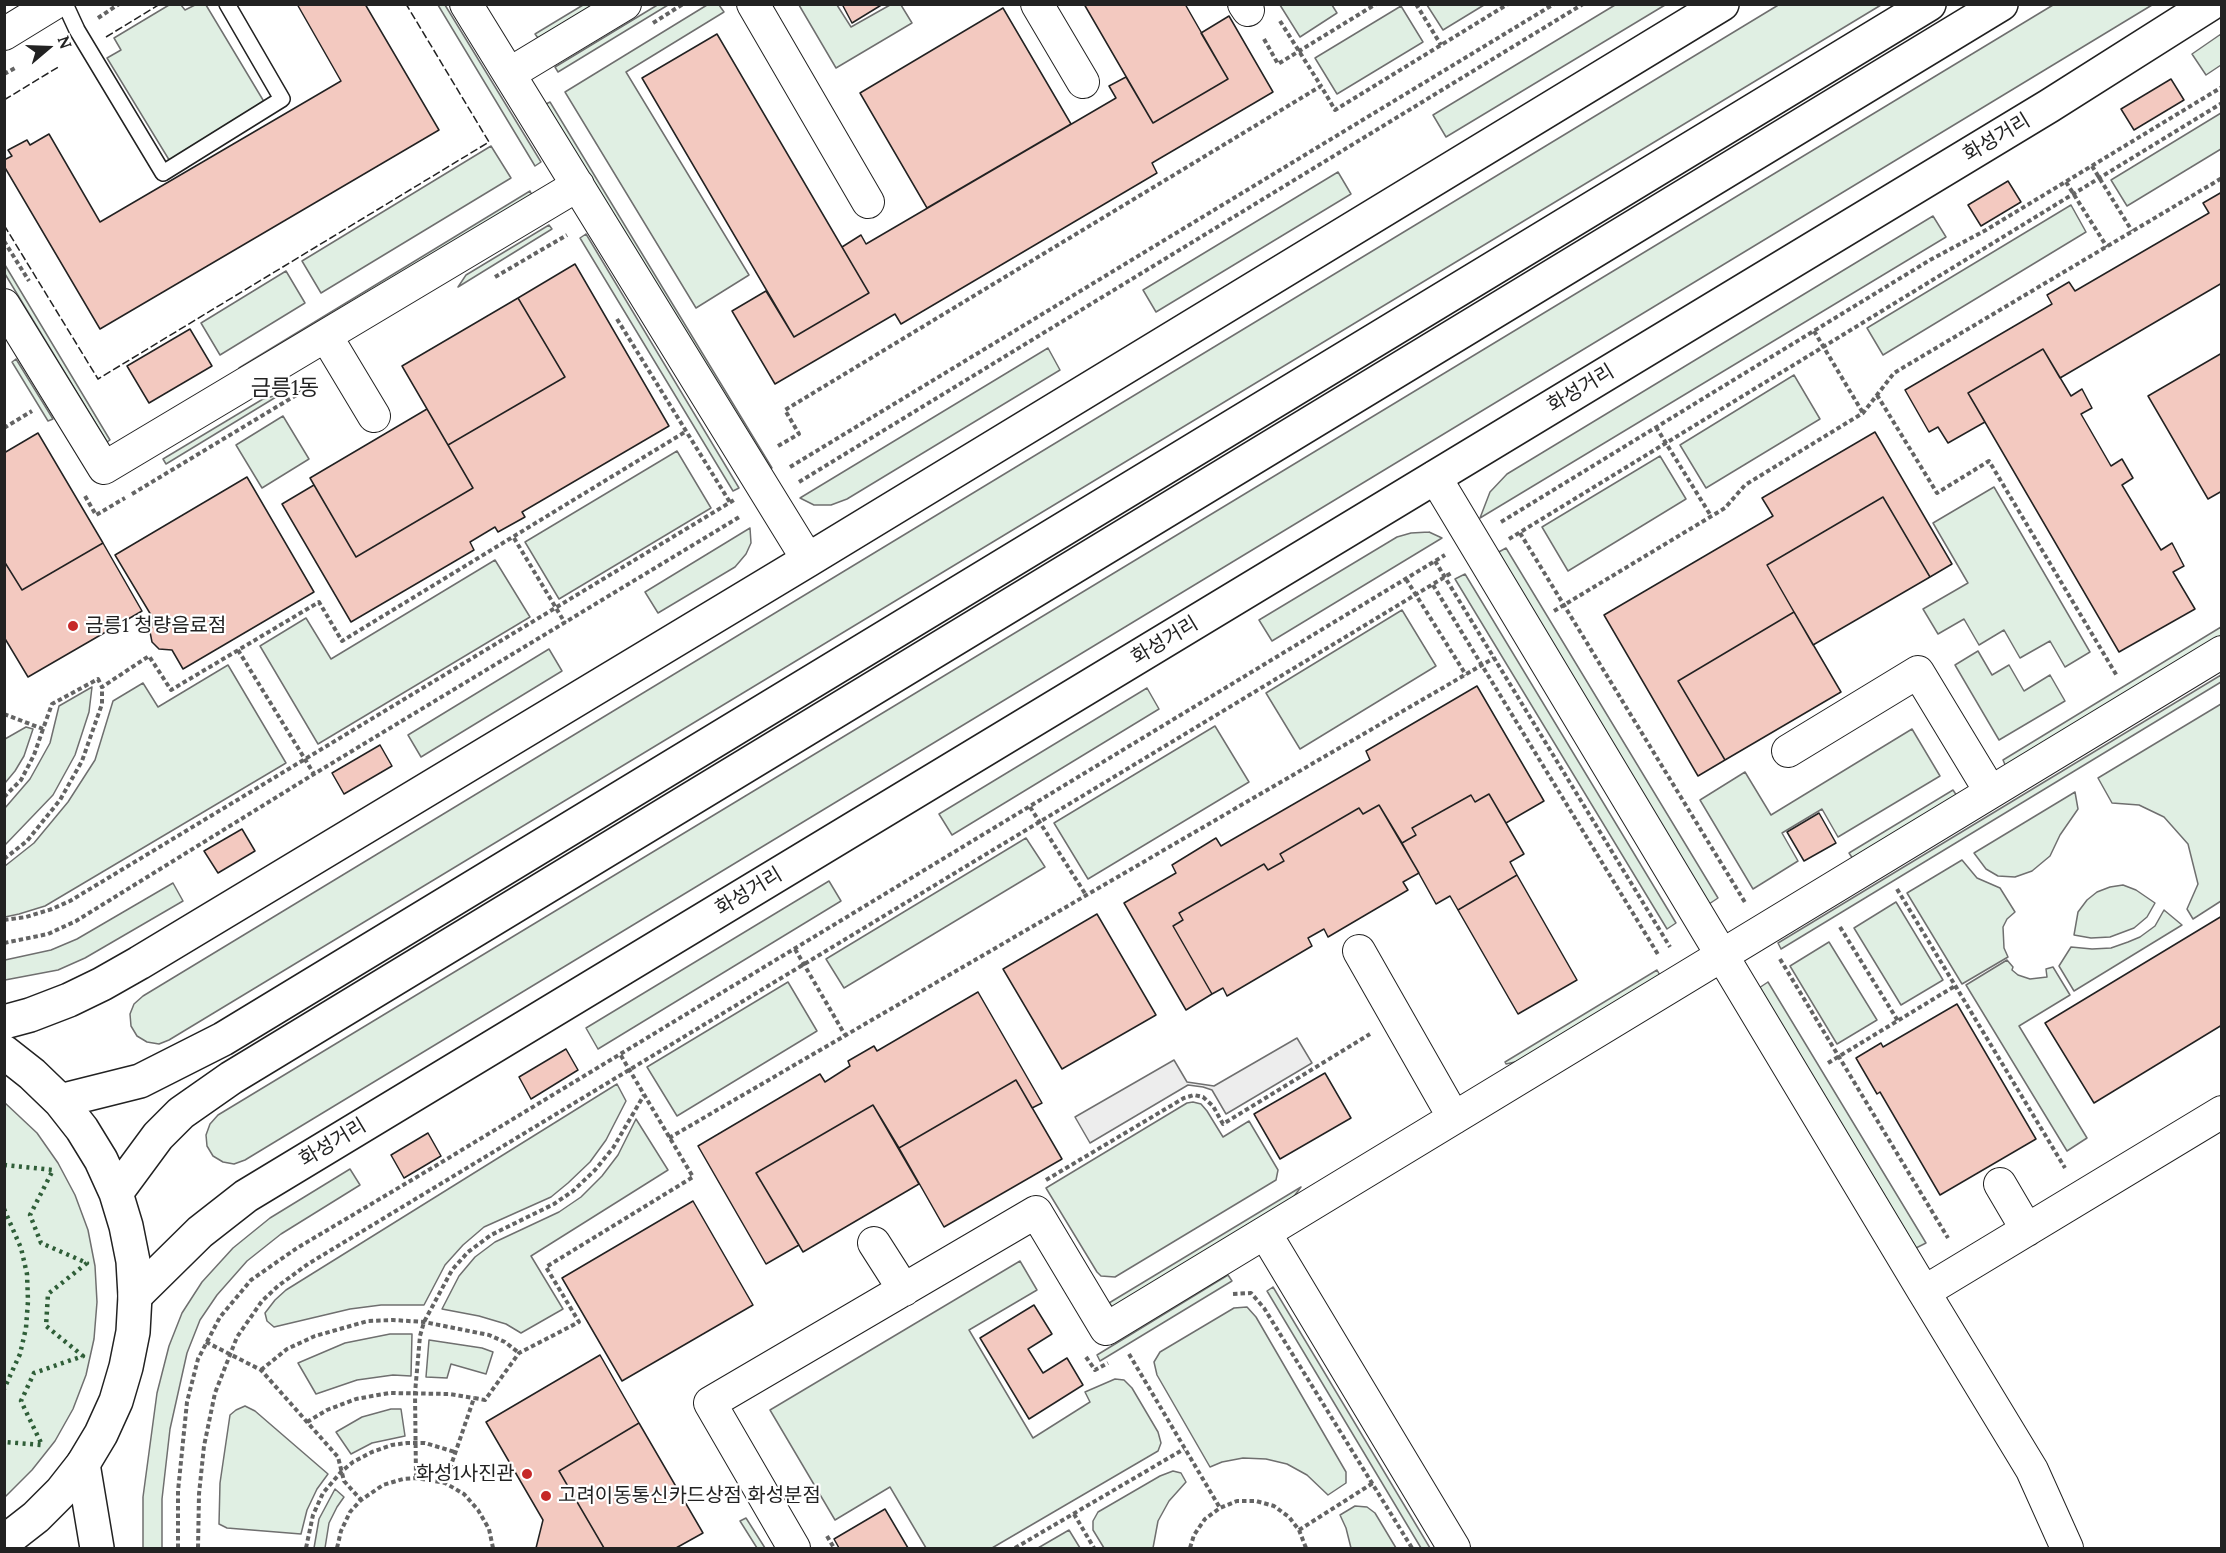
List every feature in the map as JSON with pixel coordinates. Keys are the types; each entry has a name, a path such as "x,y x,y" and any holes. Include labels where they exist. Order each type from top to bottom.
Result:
{"main road":[{"path":"4,1022 69,1000 102,984 808,560 1722,4"},
{"path":"60,1101 140,1081 223,1039 1929,4"},
{"path":"116,1193 158,1136 181,1113 231,1077 2001,4"},
{"name":"화성거리","path":"135,1296 200,1232 246,1196 2029,118 2210,4"},
{"path":"4,1052 32,1074 60,1101 82,1129 101,1160 116,1193 126,1226 133,1261 135,1296 131,1344 116,1401 101,1434 83,1464 61,1492 36,1517 4,1542"},
{"path":"83,1464 97,1548"}],"street":[{"path":"4,34 53,4"},
{"path":"466,4 808,560"},
{"path":"509,74 625,4"},
{"path":"753,4 868,202"},
{"path":"1037,4 1083,82"},
{"path":"4,306 104,468 578,185"},
{"path":"326,336 374,416"},
{"path":"1436,477 2032,1470 2067,1548"},
{"path":"794,1548 710,1403 1036,1212 1106,1329 2222,652"},
{"path":"1788,751 1918,672 1990,791"},
{"path":"1359,951 1454,1118"},
{"path":"1924,1292 2222,1112"},
{"path":"2000,1184 2027,1230"},
{"path":"1265,1233 1454,1548"},
{"path":"874,1244 904,1290"}],"lane":[{"path":"65,4 77,30 163,173 282,99 227,4"}],"path":[{"path":"653,24 683,4"},
{"path":"1256,10 1278,64 1376,4"},
{"path":"1416,4 1441,45"},
{"path":"1256,10 1299,52 1335,110 1508,4"},
{"path":"774,449 799,434 784,410 1321,86"},
{"path":"198,1548 204,1446 215,1393 230,1354 237,1337 262,1301 308,1264 1433,585 1478,547 1656,427 1930,260 1986,230 2222,87"},
{"path":"178,1548 178,1491 187,1402 198,1359 219,1317 251,1280 297,1248 1435,561 1520,533 2222,104"},
{"path":"2092,166 2132,231"},
{"path":"1553,611 1725,508 1745,485 1863,413 1894,373 2222,178"},
{"path":"2066,182 2107,247"},
{"path":"1814,331 1863,413"},
{"path":"1877,395 1937,493 1989,462 2119,679"},
{"path":"4,428 33,411"},
{"path":"1656,427 1711,516"},
{"path":"102,687 149,656 171,690 319,602 342,641 685,432"},
{"path":"1520,533 1966,1267"},
{"path":"514,538 565,623"},
{"path":"1435,561 1671,949 1649,962"},
{"path":"1406,579 1466,675"},
{"path":"1433,585 1676,984"},
{"path":"238,650 314,774"},
{"path":"669,1138 1494,658"},
{"path":"4,796 21,780 34,755 52,704 98,679 102,687 102,704 82,761 60,800 27,841 4,859"},
{"path":"4,714 43,729"},
{"path":"1030,807 1086,895"},
{"path":"1897,889 2065,1168"},
{"path":"1840,927 1898,1021"},
{"path":"795,949 845,1035"},
{"path":"1828,1063 1956,986"},
{"path":"1037,1186 1184,1098 1194,1095 1203,1097 1213,1106 1223,1124 1396,1017"},
{"path":"307,1422 327,1410 356,1399 389,1393 449,1394 484,1400 519,1353 579,1322 546,1267 693,1177 620,1054"},
{"path":"416,1478 415,1392 420,1336 424,1322 452,1270 468,1252 491,1235 554,1204 573,1191 595,1170 613,1148 644,1095"},
{"path":"1226,1298 1236,1292 1251,1293 1264,1308 1412,1548"},
{"path":"261,1370 287,1349 315,1336 341,1327 385,1320 424,1322 489,1335 505,1342 519,1353"},
{"path":"206,1342 261,1370 338,1457 344,1481 361,1500"},
{"path":"1120,1357 1138,1347"},
{"path":"1083,1352 1095,1370 1112,1362"},
{"path":"1128,1353 1220,1508"},
{"path":"445,1483 474,1398"},
{"path":"306,1548 313,1515 323,1493 341,1472 372,1452 392,1445 425,1443 456,1452"},
{"path":"1015,1548 1184,1449"},
{"path":"337,1548 341,1531 350,1512 361,1500 383,1485 416,1478 445,1483 464,1494 478,1510 489,1529 493,1548"},
{"path":"1299,1530 1373,1484"},
{"path":"1190,1548 1194,1535 1205,1519 1220,1508 1237,1502 1256,1501 1274,1506 1289,1517 1299,1530 1306,1548"},
{"path":"1074,1514 1094,1548"},
{"path":"822,1528 834,1548"}],"green space":[{"path":"659,4 668,5 558,72 555,67"},
{"path":"1780,4 1881,5 169,1040 159,1044 147,1042 137,1036 131,1026 130,1014 134,1004 143,996"},
{"path":"169,5 181,5 185,10 195,5 206,5 266,105 171,163 107,58 121,50 114,38"},
{"path":"438,5 445,5 541,162 535,166"},
{"path":"583,5 594,5 538,38 535,34"},
{"path":"707,5 719,5 724,12 626,72 749,275 696,308 565,92"},
{"path":"799,5 837,5 851,27 890,5 901,5 912,23 836,68"},
{"path":"1280,5 1332,5 1337,13 1300,37"},
{"path":"1427,5 1484,5 1443,30"},
{"path":"1615,5 1665,5 1446,137 1433,115"},
{"path":"2053,5 2152,5 245,1160 234,1164 223,1162 213,1156 207,1146 206,1135 210,1124 218,1115"},
{"path":"1401,6 1423,42 1337,94 1315,58"},
{"path":"2221,34 2221,65 2206,75 2192,54"},
{"path":"550,102 772,468 768,471 546,104"},
{"path":"2221,113 2221,149 2127,206 2111,180"},
{"path":"491,146 511,178 321,293 302,261"},
{"path":"1338,172 1351,194 1156,312 1143,290"},
{"path":"530,191 532,195 242,371 239,368"},
{"path":"2071,205 2086,232 1883,355 1867,328"},
{"path":"1933,216 1946,237 1480,518 1490,492 1507,474"},
{"path":"549,225 552,229 458,287 466,275"},
{"path":"586,234 739,488 733,491 580,238"},
{"path":"5,265 110,440 107,442 5,274"},
{"path":"286,271 305,303 220,355 201,323"},
{"path":"1048,348 1060,370 847,499 831,505 814,505 800,498"},
{"path":"16,359 53,419 48,421 12,362"},
{"path":"1794,375 1820,419 1706,488 1680,445"},
{"path":"281,394 166,464 163,459 263,399"},
{"path":"283,416 309,459 262,488 236,445"},
{"path":"677,451 711,508 559,599 525,542"},
{"path":"1660,456 1686,499 1568,571 1542,527"},
{"path":"1994,487 2090,652 2065,667 2050,641 2020,658 2004,630 1979,645 1964,619 1938,634 1923,609 1968,583 1933,523"},
{"path":"750,528 751,543 746,554 735,567 658,613 645,592"},
{"path":"1429,532 1442,538 1272,641 1259,620 1397,537"},
{"path":"1506,548 1718,898 1709,904 1497,553"},
{"path":"495,560 530,617 318,744 260,646 306,618 331,659"},
{"path":"1465,574 1676,923 1667,929 1455,579"},
{"path":"1402,610 1436,666 1300,749 1266,693"},
{"path":"2221,627 2221,636 2006,767 2003,760"},
{"path":"549,649 562,671 421,757 408,735"},
{"path":"1978,651 1992,675 2009,665 2024,691 2050,675 2065,701 1999,740 1955,665"},
{"path":"228,665 286,763 45,906 5,917 5,866 34,843 68,802 95,760 113,701 143,683 158,707"},
{"path":"2221,675 2221,682 1781,949 1778,943"},
{"path":"92,687 89,712 75,755 53,795 5,845 5,808 30,779 50,743 59,706"},
{"path":"1147,688 1159,709 952,835 939,814"},
{"path":"2221,704 2221,901 2193,919 2187,909 2198,884 2188,844 2164,817 2139,805 2112,803 2098,778"},
{"path":"1215,726 1249,782 1088,879 1054,823"},
{"path":"26,727 33,729 24,756 5,783 5,739"},
{"path":"1912,729 1940,776 1838,837 1822,809 1782,833 1798,861 1753,889 1700,800 1745,772 1771,815"},
{"path":"1953,790 1957,796 1853,859 1849,853"},
{"path":"2075,792 2078,809 2060,835 2050,856 2032,871 2015,877 1998,876 1986,869 1974,853"},
{"path":"1026,838 1045,867 844,988 826,959"},
{"path":"1962,860 1977,878 2000,888 2015,912 2007,919 2003,927 2004,948 2008,957 1962,984 1907,893"},
{"path":"829,881 841,901 598,1049 586,1028"},
{"path":"173,883 183,901 85,958 58,970 5,980 5,960 51,950 77,939"},
{"path":"2123,885 2136,890 2155,903 2147,917 2134,928 2110,937 2091,938 2074,935 2078,912 2087,900 2097,892"},
{"path":"1896,902 1943,980 1901,1005 1854,928"},
{"path":"2164,910 2182,925 2074,991 2059,966 2071,947 2111,948 2128,942 2140,937 2155,926"},
{"path":"1829,942 1877,1020 1837,1044 1790,966"},
{"path":"2007,960 2013,967 2012,970 2018,975 2030,979 2047,977 2046,969 2053,967 2070,995 2019,1026 2087,1138 2067,1151 1966,985"},
{"path":"1657,970 1661,977 1524,1060 1506,1064 1505,1062"},
{"path":"788,982 817,1031 677,1116 647,1067"},
{"path":"1768,982 1926,1243 1916,1248 1759,988"},
{"path":"617,1084 626,1101 606,1140 590,1162 551,1197 484,1227 463,1245 445,1265 424,1305 381,1305 350,1309 274,1327 267,1321 265,1313 286,1290"},
{"path":"4,1102 37,1133 58,1163 75,1195 88,1230 95,1266 97,1302 94,1339 86,1375 73,1409 55,1441 32,1470 5,1497"},
{"path":"1187,1103 1201,1104 1207,1111 1223,1137 1249,1121 1278,1170 1276,1180 1115,1277 1101,1276 1046,1188"},
{"path":"636,1119 668,1170 531,1256 563,1309 521,1333 506,1324 442,1309 459,1276 475,1257 495,1242 559,1212 581,1197 602,1176 618,1155"},
{"path":"350,1169 360,1185 281,1234 247,1261 217,1295 200,1320 187,1353 170,1429 162,1499 162,1548 143,1548 143,1497 157,1393 169,1346 182,1313 202,1282 233,1248 270,1218"},
{"path":"1301,1187 1292,1199 1113,1308 1109,1303"},
{"path":"1020,1261 1037,1290 969,1330 1033,1438 1090,1402 1085,1392 1115,1379 1124,1380 1132,1388 1158,1432 1161,1443 1158,1451 992,1548 926,1548 890,1487 835,1520 770,1410"},
{"path":"1228,1275 1232,1281 1100,1361 1097,1355"},
{"path":"1273,1287 1430,1548 1421,1548 1267,1291"},
{"path":"1247,1307 1256,1317 1346,1472 1346,1483 1328,1495 1307,1475 1287,1464 1266,1459 1243,1458 1210,1467 1157,1375 1154,1362 1160,1352 1234,1308"},
{"path":"390,1334 412,1334 411,1376 393,1375 357,1380 316,1394 298,1363 345,1343"},
{"path":"429,1340 482,1348 493,1352 486,1374 451,1364 447,1378 426,1377"},
{"path":"245,1406 255,1411 328,1474 317,1489 307,1510 301,1534 227,1528 219,1524 220,1483 230,1415"},
{"path":"391,1409 401,1409 405,1436 372,1443 351,1454 336,1432 362,1417"},
{"path":"1173,1471 1181,1473 1186,1482 1169,1501 1158,1521 1153,1548 1104,1548 1093,1530 1093,1521 1098,1512 1160,1476"},
{"path":"335,1489 344,1497 329,1523 325,1548 314,1548 319,1519"},
{"path":"1355,1506 1367,1507 1375,1513 1396,1548 1351,1548 1340,1515"},
{"path":"746,1518 765,1548 757,1548 740,1521"},
{"path":"1069,1530 1080,1548 1038,1548"}],"shaded area":[{"path":"1297,1038 1312,1063 1226,1114 1212,1090 1188,1085 1090,1143 1075,1117 1174,1060 1187,1082 1214,1086"}],"building":[{"path":"297,4 365,4 439,130 100,329 4,166 4,160 12,156 8,150 27,140 30,145 49,134 100,222 341,81"},
{"path":"842,4 883,4 852,23"},
{"path":"1084,4 1185,4 1228,79 1153,123"},
{"path":"1003,8 1071,124 927,208 860,93"},
{"path":"1229,16 1273,92 1152,163 1157,173 901,324 895,314 775,384 732,311 766,291 794,337 869,293 842,247 861,235 866,244 1116,98 1109,86 1126,77 1153,123 1228,79 1201,33"},
{"path":"717,34 869,293 794,337 642,78"},
{"path":"2171,79 2184,100 2134,130 2121,109"},
{"path":"2008,181 2021,202 1981,226 1968,205"},
{"path":"2222,192 2222,283 2060,378 2043,349 1968,393 1985,422 1948,443 1938,427 1929,432 1905,390 2052,304 2047,295 2069,282 2075,291 2209,213 2203,203"},
{"path":"575,264 669,426 522,512 525,517 498,532 495,527 470,542 474,550 351,622 282,504 314,485 356,557 473,488 448,445 565,377 518,298"},
{"path":"518,298 565,377 448,445 402,366"},
{"path":"190,329 212,366 149,403 127,366"},
{"path":"2043,349 2071,396 2082,389 2092,408 2081,414 2111,466 2122,459 2133,478 2122,485 2161,550 2172,543 2184,566 2173,572 2195,609 2119,652 1968,393"},
{"path":"2222,353 2222,491 2208,499 2148,396"},
{"path":"427,409 473,488 356,557 310,478"},
{"path":"1875,432 1952,564 1930,577 1883,497 1767,565 1794,612 1678,681 1725,760 1698,776 1604,615 1773,516 1762,498"},
{"path":"38,433 103,543 22,590 4,561 4,453"},
{"path":"247,477 314,592 183,669 172,650 159,649 152,642 150,632 154,620 115,555"},
{"path":"1883,497 1930,577 1813,645 1767,565"},
{"path":"103,543 142,611 28,677 4,637 4,561 22,590"},
{"path":"1794,612 1841,692 1725,760 1678,681"},
{"path":"1477,686 1544,801 1506,823 1489,794 1475,802 1471,795 1412,828 1416,835 1402,843 1379,805 1363,814 1359,808 1280,854 1284,861 1268,870 1264,864 1179,913 1183,920 1173,926 1212,994 1186,1010 1124,903 1176,873 1172,865 1216,838 1221,846 1370,760 1366,751"},
{"path":"380,745 392,766 344,794 332,773"},
{"path":"1489,794 1524,854 1510,862 1517,875 1458,910 1450,896 1436,904 1402,843 1416,835 1412,828 1471,795 1475,802"},
{"path":"1379,805 1419,873 1403,882 1408,890 1328,937 1324,929 1308,938 1312,946 1227,996 1223,988 1212,994 1173,926 1183,920 1179,913 1264,864 1268,870 1284,861 1280,854 1359,808 1363,814"},
{"path":"1819,813 1836,843 1804,861 1787,832"},
{"path":"242,829 255,851 218,873 204,851"},
{"path":"1517,875 1577,980 1518,1014 1458,910"},
{"path":"1097,914 1156,1015 1062,1069 1003,969"},
{"path":"2222,916 2222,1025 2094,1103 2045,1023"},
{"path":"978,992 1042,1103 1032,1108 1016,1080 899,1148 873,1105 756,1173 799,1245 766,1264 698,1146 820,1074 825,1082 850,1066 848,1061 874,1046 877,1051"},
{"path":"1957,1004 2036,1139 1940,1195 1880,1092 1877,1094 1856,1058 1881,1043 1883,1047"},
{"path":"566,1049 578,1070 531,1099 519,1077"},
{"path":"1325,1073 1351,1118 1280,1159 1254,1114"},
{"path":"1016,1080 1062,1159 944,1227 899,1148"},
{"path":"873,1105 919,1184 803,1252 756,1173"},
{"path":"428,1133 441,1156 404,1178 391,1155"},
{"path":"693,1201 753,1305 622,1381 562,1278"},
{"path":"1034,1305 1052,1334 1028,1349 1043,1373 1067,1358 1083,1385 1029,1419 980,1338"},
{"path":"600,1355 639,1423 559,1471 604,1548 536,1548 543,1520 486,1422"},
{"path":"639,1423 703,1533 676,1548 604,1548 559,1471"},
{"path":"885,1509 908,1548 839,1548 834,1539"}],"hedge":[{"path":"4,1165 53,1170 30,1215 41,1243 87,1263 48,1294 46,1326 83,1356 34,1373 21,1401 42,1445 4,1442"},
{"path":"4,1209 21,1248 27,1274 28,1301 26,1328 20,1354 4,1389"}],"fence":[{"path":"106,37 160,4"},
{"path":"4,225 98,379 489,142 406,4"},
{"path":"4,100 60,66"}],"place":[{"name":"금릉1 청량음료점","path":"73,626"},
{"name":"화성1사진관","path":"527,1474"},
{"name":"고려이동통신카드상점 화성분점","path":"546,1496"}],"district":[{"name":"금릉1동","path":"285,389"}]}
